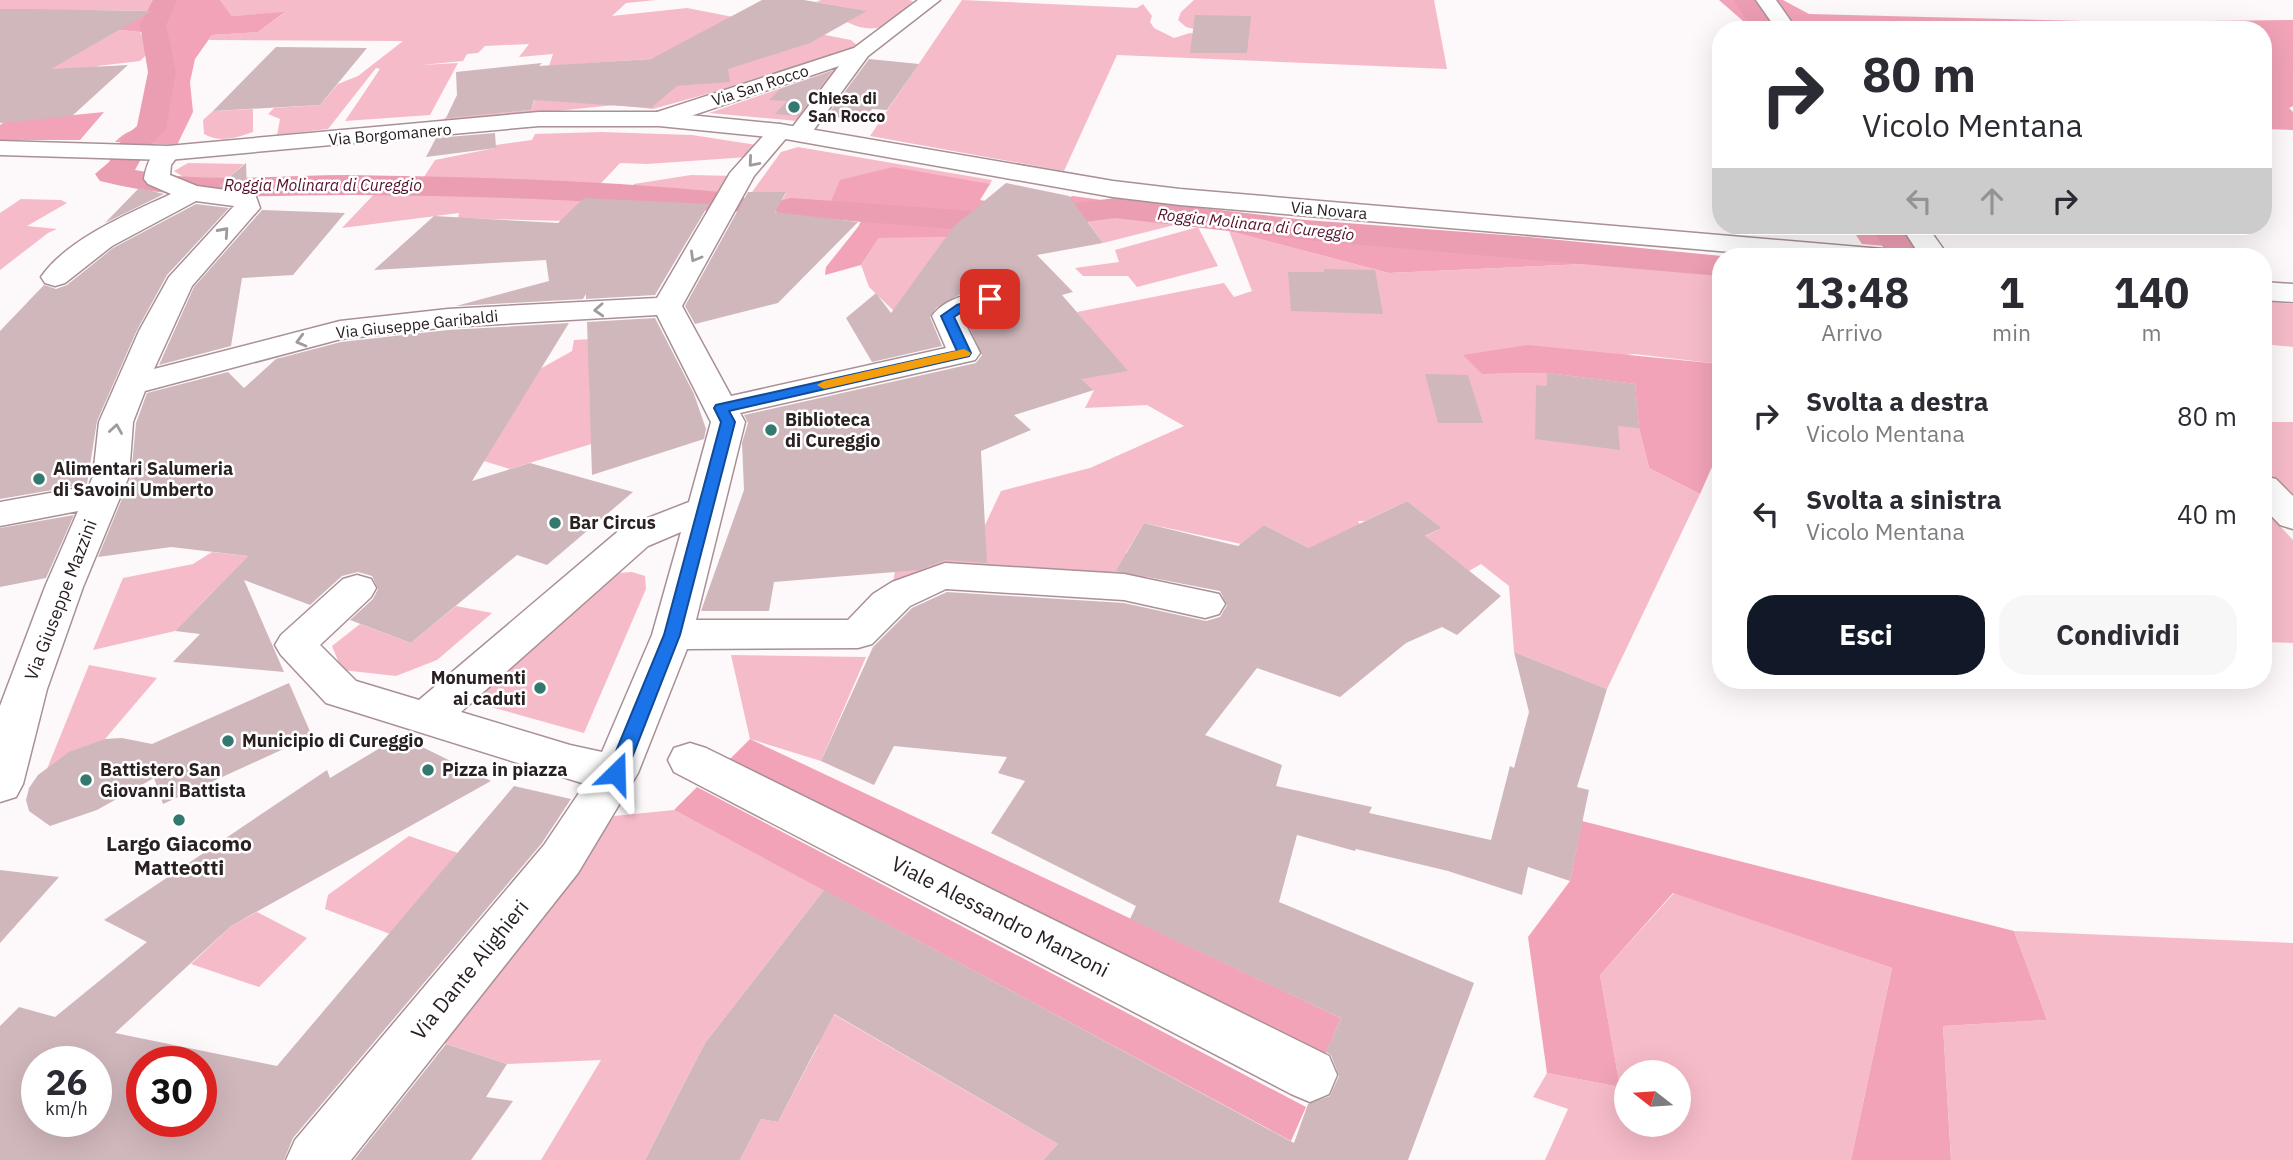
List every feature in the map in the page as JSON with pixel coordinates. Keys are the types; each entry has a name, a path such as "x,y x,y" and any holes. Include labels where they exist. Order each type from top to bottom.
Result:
{"street":[{"name":"Via San Rocco","path":"667,306 743,173 789,133 861,52 930,0"},
{"path":"1766,0 1781,21"},
{"name":"Via San Rocco","path":"659,119 861,52"},
{"name":"Via Borgomanero","path":"0,148 145,153 539,119 659,119 789,133"},
{"name":"Via Novara","path":"789,133 1113,189 1180,197 1778,248"},
{"path":"145,153 159,164 157,179 179,187"},
{"path":"55,277 74,258 127,226 179,187"},
{"name":"Via Giuseppe Mazzini","path":"0,784 26,689 64,587 111,476 116,422 154,331 179,283 247,208 246,200 179,187"},
{"path":"2272,292 2293,293"},
{"path":"667,306 724,415 964,353 947,316 961,307 990,299"},
{"name":"Via Giuseppe Garibaldi","path":"131,385 340,330 448,318 667,306"},
{"name":"Via Dante Alighieri","path":"315,1160 561,859 616,773 672,635 705,509 724,415"},
{"path":"0,514 103,495"},
{"path":"2272,496 2293,517"},
{"path":"425,719 635,537 705,509"},
{"path":"672,635 858,634 889,599 917,584 945,576 1124,587 1205,604"},
{"path":"357,588 295,645 341,692 570,763 616,773"},
{"name":"Viale Alessandro Manzoni","path":"690,760 1310,1075"}],"shaded area":[{"path":"0,0 157,0 152,11 95,10 120,22 120,30 140,32 149,52 140,61 98,66 83,80 14,86 0,24"},
{"path":"157,0 220,0 232,16 285,12 258,32 212,35 195,59 190,82 193,112 177,145 115,142 155,115 172,72 163,57 164,29 140,32 120,30 120,22 142,16"},
{"path":"220,0 656,0 626,3 612,16 687,8 851,40 860,48 740,88 721,90 653,109 615,105 440,123 446,117 531,110 536,96 700,84 705,55 549,66 553,54 519,57 529,44 485,46 478,53 467,54 463,61 421,65 458,63 430,115 345,121 380,69 376,68 328,129 277,135 280,119 268,114 274,108 320,105 338,84 358,76 403,41 209,40 212,35 258,32 284,13 232,16"},
{"path":"962,0 1137,8 1143,4 1152,16 1150,22 1154,28 1174,38 1190,33 1203,35 1206,32 1186,27 1178,20 1181,12 1194,0 1434,0 1447,69 1117,55 1064,171 870,136"},
{"path":"1719,0 1783,0 1809,14 2083,21 1743,21"},
{"path":"913,1 891,22 876,28 867,28 847,22 865,11 816,2"},
{"path":"2293,20 2293,106 2289,108 2293,112 2293,130 2272,129 2272,21 2208,21"},
{"path":"839,68 798,121 709,113"},
{"path":"253,109 253,132 222,139 204,134 203,120 213,111"},
{"path":"104,112 80,140 0,140 0,125 4,122"},
{"path":"601,132 692,135 757,145 748,157 647,164 620,163 590,195 628,193 634,184 691,175 736,176 714,207 672,208 564,221 458,218 459,213 342,228 378,190 360,188 366,179 422,180 435,160 495,148 496,145 532,140 535,134"},
{"path":"798,147 992,180 990,184 866,212 861,222 775,212 786,193 752,192 781,152"},
{"path":"188,163 244,164 221,185 257,185 248,193 204,190 174,171"},
{"path":"893,167 990,184 980,200 1029,208 1073,196 1196,213 1194,220 1122,213 1084,216 1007,229 1012,237 879,238 861,265 825,275 826,267 858,227 866,212 829,206 840,180"},
{"path":"21,199 61,200 67,203 27,226 57,229 0,270 0,213"},
{"path":"1122,213 1194,220 1103,243 1084,216"},
{"path":"1221,215 1712,257 1712,268 1653,261 1389,273 1229,231"},
{"path":"1198,227 1218,266 1137,287 1128,276 1083,276 1075,268 1119,262 1115,250"},
{"path":"1229,231 1389,273 1653,261 1712,268 1712,363 1634,354 1482,374 1547,373 1635,384 1639,428 1649,468 1700,494 1607,689 1514,652 1509,586 1481,564 1445,585 1400,549 1442,528 1407,501 1365,521 1358,521 1364,532 1319,553 1264,525 1241,544 1144,523 1126,553 1153,559 1138,592 893,584 901,528 985,525 1001,491 1090,468 1184,426 1147,405 1085,408 1094,390 1058,360 1089,327 1077,312 1224,283 1234,297 1252,291"},
{"path":"1856,235 1910,235 1919,248 1908,248 1862,244"},
{"path":"1012,237 935,298 944,305 896,313 869,287 861,265 879,238"},
{"path":"2272,302 2293,304 2293,347 2272,345"},
{"path":"624,337 589,378 590,407 653,425 510,469 464,455 531,374 572,351 574,340"},
{"path":"1528,345 1712,363 1712,467 1700,494 1649,468 1639,428 1635,384 1547,373 1482,374 1463,355"},
{"path":"2272,422 2293,422 2293,500 2272,479"},
{"path":"2272,518 2293,540 2293,643 2272,642"},
{"path":"212,552 248,556 175,631 93,650 123,578 193,564"},
{"path":"632,572 645,576 646,589 584,733 470,701 617,573"},
{"path":"456,606 492,613 437,660 396,676 342,670 332,646 360,624 411,643"},
{"path":"731,655 866,657 821,761 750,739"},
{"path":"89,665 157,678 105,739 45,774"},
{"path":"750,739 1341,1018 1325,1055 725,764"},
{"path":"697,787 1306,1107 1291,1141 674,810"},
{"path":"674,810 824,890 705,1043 645,1160 541,1160 601,1060 507,1064 437,1041 614,816"},
{"path":"1582,821 2014,931 2047,1020 1943,1026 1951,1160 1851,1160 1892,968 1673,893 1600,975 1615,1060 1614,1086 1547,1073 1528,937 1570,881"},
{"path":"409,836 458,853 390,934 325,909 328,895"},
{"path":"1674,893 1892,968 1851,1160 1545,1160 1568,1109 1533,1097 1547,1073 1614,1086 1614,1138 1691,1137 1691,1060 1615,1060 1600,975"},
{"path":"257,912 307,938 259,987 191,964 231,926"},
{"path":"2014,931 2293,943 2293,1160 1951,1160 1943,1026 2047,1020"},
{"path":"821,1007 1058,1144 1043,1160 740,1160 761,1119 778,1122 818,1046"}],"building":[{"path":"762,0 804,0 867,11 810,43 728,69 730,82 677,86 651,108 534,100 531,110 446,118 457,95 456,72 542,63 539,66 651,59"},
{"path":"0,9 152,11 51,69 128,65 72,116 0,123"},
{"path":"1195,15 1251,16 1247,53 1190,53"},
{"path":"276,47 367,48 320,105 213,111"},
{"path":"869,59 919,64 887,110 872,109 865,119 826,117"},
{"name":"Chiesa di San Rocco","path":"832,71 798,116 775,114 787,101 769,100 780,89"},
{"path":"495,133 496,148 426,157 436,138"},
{"path":"246,163 247,190 219,186"},
{"path":"1006,183 1069,196 1103,243 1037,255 1073,292 1062,295 1128,371 1081,379 1094,390 1014,415 1031,430 981,451 987,563 945,560 919,570 774,582 769,611 701,611 744,490 742,443 748,423 744,415 976,363 982,355 966,320 1003,305 1008,299 1000,290 983,289 962,293 936,308 930,317 942,346 872,362 846,318 876,293 891,313 954,226"},
{"path":"139,188 164,194 105,223"},
{"path":"748,192 786,192 775,212 858,222 778,303 695,324 685,306"},
{"path":"584,198 709,204 655,295 586,299 586,294 583,299 456,306 549,281 546,260 374,270 434,216 558,223"},
{"path":"196,204 229,208 167,275 137,330 97,421 87,484 0,499 0,331 44,285 56,289 67,285 113,248"},
{"path":"262,210 345,213 293,275 242,278 231,346 159,365 194,287"},
{"path":"1324,269 1375,270 1383,314 1291,311 1288,272 1324,272"},
{"path":"655,318 694,394 706,429 704,439 592,475 587,322"},
{"path":"569,323 472,481 530,463 633,492 547,565 517,555 411,643 350,620 373,599 378,589 372,576 358,572 342,576 310,605 244,580 284,672 173,662 200,634 175,631 248,556 171,547 98,557 131,477 136,423 147,393 228,372 244,388 276,359 341,342 448,330"},
{"path":"1547,373 1635,384 1639,428 1618,426 1620,450 1535,439 1536,385 1547,386"},
{"path":"1425,374 1468,375 1483,423 1438,423"},
{"path":"1407,501 1442,528 1425,536 1501,596 1457,635 1442,627 1406,643 1340,697 1257,668 1205,735 1282,765 1276,786 1372,807 1369,813 1491,840 1510,766 1514,768 1529,712 1514,652 1607,689 1577,787 1589,790 1570,881 1528,867 1522,895 1448,871 1356,849 1355,851 1297,835 1279,902 1474,983 1408,1160 1043,1160 1058,1144 834,1014 778,1122 761,1119 740,1160 645,1160 705,1043 824,890 1294,1143 1308,1104 1330,1096 1339,1076 1331,1055 1326,1052 1341,1018 1130,919 1136,906 991,833 1025,781 998,773 1007,757 894,746 874,785 821,761 873,647 912,608 947,592 1124,603 1206,621 1220,617 1227,605 1220,591 1116,571 1144,523 1238,546 1264,525 1309,548"},
{"path":"74,515 46,578 0,587 0,528"},
{"path":"289,683 312,736 163,804 154,778 97,810 50,826 29,811 26,800 29,788 38,775 69,752 105,739 122,738 152,744"},
{"path":"400,736 491,781 231,926 115,1033 179,1046 126,1046 126,1137 217,1137 217,1054 277,1066 514,786 571,799 542,843 293,1138 284,1160 0,1160 0,1026 19,1007 55,1017 147,942 104,920 327,770 330,778"},
{"path":"0,870 59,877 0,943"},
{"path":"446,1044 507,1064 486,1097 513,1101 471,1160 354,1160"}],"waterway":[{"name":"Roggia Molinara di Cureggio","path":"165,0 153,25 162,72 151,129 133,146 121,168 111,174 138,181 193,187 483,187 632,194 731,203"},
{"name":"Roggia Molinara di Cureggio","path":"1746,0 1759,21"},
{"name":"Roggia Molinara di Cureggio","path":"791,208 1001,223 1115,208 1306,230 1712,264"},
{"name":"Roggia Molinara di Cureggio","path":"1893,235 1901,248"}],"slow traffic":[{"path":"824,385 964,353"}],"place":[{"name":"Chiesa di San Rocco","path":"794,107"},
{"name":"Biblioteca di Cureggio","path":"771,430"},
{"name":"Alimentari Salumeria di Savoini Umberto","path":"39,479"},
{"name":"Bar Circus","path":"555,523"},
{"name":"Monumenti ai caduti","path":"540,688"},
{"name":"Municipio di Cureggio","path":"228,741"},
{"name":"Pizza in piazza","path":"428,770"},
{"name":"Battistero San Giovanni Battista","path":"86,780"},
{"name":"Largo Giacomo Matteotti","path":"179,820"}],"route":[{"path":"616,773 672,635 728,422 721,408 964,353 947,316 961,307 990,299"}]}
